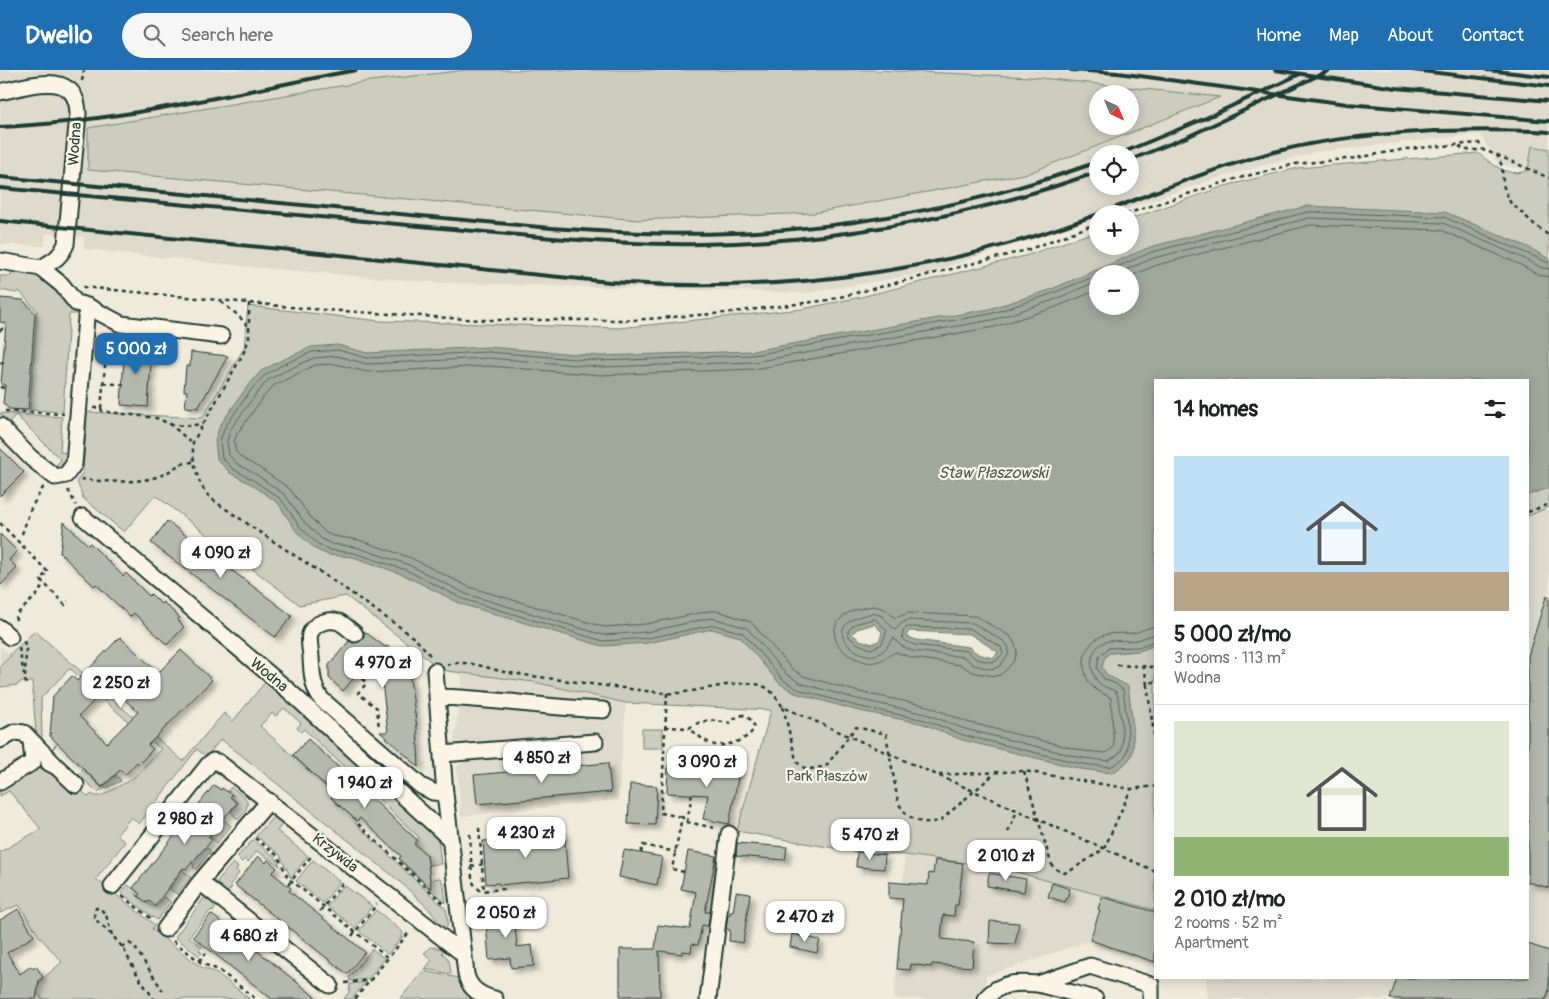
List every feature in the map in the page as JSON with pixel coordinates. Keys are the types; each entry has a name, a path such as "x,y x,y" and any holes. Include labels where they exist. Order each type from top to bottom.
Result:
{"street":[{"name":"Wodna","path":"0,92 48,76 59,77 67,81 76,95 78,114 66,244 63,252 56,259 41,268"},
{"path":"0,262 41,268 62,285 76,303 88,306 121,324 221,336"},
{"path":"0,426 31,458 58,475 74,464 88,306"},
{"name":"Wodna","path":"83,517 288,690 450,839"},
{"path":"355,634 341,623 332,621 323,622 314,627 310,635 312,680 315,690 321,698 422,786 434,792 445,794"},
{"path":"435,672 445,794 466,978 480,994 495,999"},
{"path":"437,697 603,710"},
{"path":"0,740 15,732 20,731 24,733 76,786"},
{"path":"31,740 33,762"},
{"path":"442,754 595,742"},
{"path":"0,782 33,762 41,761 57,767"},
{"name":"Krzywda","path":"112,886 213,761 223,764 462,953"},
{"path":"162,927 269,801"},
{"path":"708,999 724,831"},
{"path":"200,882 330,985"},
{"path":"1038,984 1090,966 1151,985 1151,999"},
{"path":"985,999 996,988 1013,984 1038,984 1095,999"}],"path":[{"path":"1139,210 1231,180 1295,164 1356,158 1406,148 1459,146 1479,143 1483,150"},
{"path":"1459,146 1464,150 1483,150 1549,178"},
{"path":"1497,155 1502,166 1503,185 1510,202 1549,236"},
{"path":"62,285 312,309 482,320 633,320 725,313 828,300 1027,250 1089,226"},
{"path":"220,301 239,316 249,327"},
{"path":"249,303 249,339 243,354 193,444 194,462 207,494 273,541 347,589 421,643 435,664 435,672 456,662 507,672 667,693 712,689 738,683 754,683 768,689 783,707 796,760 799,766 804,768 826,766 856,727 886,734 898,802 902,810 915,820 924,823 942,820 995,772"},
{"path":"0,331 5,326"},
{"path":"128,356 106,355 102,412 156,418 170,424 184,426 203,424"},
{"path":"0,362 6,362"},
{"path":"104,383 126,385"},
{"path":"0,387 5,388"},
{"path":"0,411 78,411 101,408"},
{"path":"170,424 193,444"},
{"path":"58,475 103,481 138,480 162,475 182,463 194,462"},
{"path":"58,475 83,517"},
{"path":"22,534 31,508 58,475"},
{"path":"1529,512 1549,504"},
{"path":"0,523 48,572 40,579 65,604 68,601"},
{"path":"19,624 15,620 15,616 38,595 44,583"},
{"path":"11,633 20,649 27,687"},
{"path":"11,633 26,649 25,679"},
{"path":"1117,664 1154,667"},
{"path":"1144,665 1154,735"},
{"path":"359,671 362,673 366,684 358,693 377,708 380,737"},
{"path":"1147,685 1154,682"},
{"path":"667,693 661,813 682,817 687,822 724,831"},
{"path":"783,707 1154,871"},
{"path":"665,727 689,728 709,720 730,723 743,715 750,718 753,724 753,731 748,737 725,745 709,743 689,728"},
{"path":"938,775 1024,771 1131,789 1154,786"},
{"path":"1024,771 1052,863 1058,871 1064,873 1104,850 1131,789"},
{"path":"687,822 692,794"},
{"path":"1008,832 1017,811"},
{"path":"682,817 672,869 684,872"},
{"path":"358,824 450,909"},
{"path":"479,828 484,891"},
{"path":"245,830 278,856 288,878 388,958"},
{"path":"470,834 474,883 481,891 504,889 504,884"},
{"path":"288,886 322,843"},
{"path":"641,853 643,845 676,852"},
{"path":"467,866 483,864"},
{"path":"320,910 354,869"},
{"path":"112,886 110,888 162,927"},
{"path":"352,936 385,894"},
{"path":"112,935 106,915 100,908 96,908 94,913 96,919 122,947 139,978 154,999"},
{"path":"355,999 419,920"},
{"path":"122,947 129,943 134,946 163,991"},
{"path":"199,961 206,952"},
{"path":"234,982 238,977"},
{"path":"330,985 370,980"}],"shaded area":[{"path":"0,70 1549,70 1549,149 1533,147 1528,170 1498,164 1480,134 1316,152 1224,176 1136,205 1089,205 1089,220 931,272 806,293 426,282 243,266 84,249 84,237 46,233 44,246 0,244"},
{"path":"1540,510 1549,510 1549,999 1208,999 1206,979 1529,979 1529,516"},
{"path":"0,646 11,656 0,666"},
{"path":"462,673 534,682 626,703 618,800 461,816 457,767 465,761 466,745 454,740 461,697"},
{"path":"905,855 997,867 1154,910 1154,964 1086,942 986,976 983,999 894,999"}],"green space":[{"path":"467,70 875,70 1032,77 1107,85 1089,85 1089,135 1124,135 1099,145 1089,145 1089,149 1029,173 814,213 638,220 88,170 88,128 370,81"},
{"path":"1139,88 1220,97 1139,129"},
{"name":"Park Płaszów","path":"1532,146 1549,149 1549,312 1508,269 1139,274 1139,265 1089,265 1089,281 712,592 779,683 795,693 822,689 1102,667 1104,659 1109,653 1139,651 1154,645 1154,910 997,867 905,855 856,852 737,831 771,710 626,703 534,682 447,671 430,661 346,596 300,605 155,495 124,532 83,498 77,481 83,472 87,412 202,418 244,348 248,306 380,321 619,328 802,309 861,297 1025,256 1089,234 1089,255 1139,255 1139,216 1225,186 1298,168 1478,153 1501,169 1514,173 1528,170"},
{"path":"12,267 40,273 53,284 77,314 69,314 63,412 30,410 37,311 19,291 16,293 0,290 0,276 11,276"},
{"path":"0,413 62,417 60,452 71,453 65,463 55,466 61,460 16,415 8,423"},
{"path":"1549,432 1549,507 1529,516 1529,439"},
{"path":"35,631 183,761 224,713 233,721 267,680 438,836 441,864 428,865 430,879 425,884 399,859 419,837 304,729 301,732 297,728 301,723 284,708 276,716 272,713 260,726 334,794 331,798 357,821 355,823 446,909 448,921 446,931 429,909 398,880 221,739 206,757 197,749 139,824 131,817 117,835 125,842 96,879 155,925 152,929 201,967 217,973 250,999 42,999 34,989 39,985 39,982 62,962 39,936 19,905 0,913 0,852 41,829 9,791 0,796 0,790 25,774 39,769 46,769 58,776 75,794 80,789 88,797 92,794 101,796 132,779 161,749 69,669 41,698 42,738 51,749 57,744 50,752 36,733 32,682 20,682 18,685 0,687 0,666"},
{"path":"642,729 663,729 663,748 642,748"},
{"path":"83,769 102,788 116,775 121,781 97,792 78,774"},
{"path":"231,787 247,801 246,809 238,820 231,812 238,803 228,791"},
{"path":"273,817 284,822 277,831 308,856 291,878 280,855 256,836"},
{"path":"224,820 231,826 217,843 208,835 212,830 215,831"},
{"path":"253,840 276,858 280,866 257,851 248,862 245,859 242,862 237,857"},
{"path":"201,844 211,851 196,870 193,867 194,865 188,860"},
{"path":"313,860 340,882 323,903 296,881"},
{"path":"233,863 238,867 236,870 239,873 230,885 232,887 229,891 225,892 218,887 217,881"},
{"path":"181,869 191,877 177,894 169,889 177,879 175,877"},
{"path":"440,878 444,885 446,903 427,887 433,879"},
{"path":"128,885 138,892 136,895 155,908 164,897 171,902 157,920 121,893"},
{"path":"344,885 372,906 355,928 327,906"},
{"path":"204,898 210,898 217,903 213,912 211,910 189,937 202,947 199,950 202,953 199,956 175,937"},
{"path":"376,910 403,932 402,937 388,954 359,931"},
{"path":"431,947 444,949 442,953 448,959 451,974 425,969 432,960 424,953"},
{"path":"372,949 385,959 368,979 350,981 349,977"},
{"path":"423,971 459,978 463,988 473,999 400,999"},
{"path":"366,982 352,999 344,999 349,992 350,984"}],"water":[{"name":"Staw Płaszowski","path":"1307,206 1445,212 1528,247 1549,259 1549,488 1529,495 1529,379 1154,379 1154,645 1139,651 1109,653 1104,659 1102,667 1107,675 1128,686 1133,731 1131,757 1124,765 1112,773 1081,769 962,740 924,724 855,710 795,693 779,683 740,637 712,629 648,643 602,646 461,604 404,575 353,557 328,555 315,549 296,531 278,503 251,484 230,473 217,459 215,440 220,425 247,387 261,371 311,347 338,345 367,353 488,347 601,356 752,351 989,309 1047,291 1089,273 1089,315 1139,315 1139,265 1108,265 1131,255 1139,255 1139,252 1150,247","holes":["874,624 882,632 880,640 872,644 860,640 852,634 857,629","909,631 970,634 998,652 993,658 978,654 969,647 916,640 906,636"]}],"building":[{"path":"0,298 23,300 35,313 28,410 9,409 3,403 5,385 1,384 6,323 0,322"},
{"path":"125,342 152,345 148,407 121,405"},
{"path":"191,352 228,356 198,408 185,407 187,391 184,391 186,366 190,366"},
{"path":"0,448 24,472 0,496"},
{"path":"167,521 292,616 275,637 151,543"},
{"path":"64,522 88,545 90,543 123,576 126,573 149,596 151,594 161,604 163,602 180,618 177,620 184,627 167,645 134,613 130,617 60,553"},
{"path":"0,534 17,551 9,560 17,568 0,586"},
{"path":"1546,597 1549,597 1549,888 1529,882 1529,653"},
{"path":"364,631 385,647 387,646 408,665 417,728 419,767 380,732 388,732 379,656 367,672 362,668 343,691 329,678 329,665 349,641 354,643 362,640"},
{"path":"120,637 158,673 181,650 212,680 148,745 153,749 139,764 137,762 125,775 120,770 102,787 50,736 53,696 72,676 77,681","holes":["110,685 138,712 107,743 79,716"]},
{"path":"308,739 417,840 414,844 427,855 431,889 399,859 401,856 360,818 357,821 331,798 334,794 293,755"},
{"path":"608,763 611,792 477,804 474,775"},
{"path":"668,765 740,768 729,824 703,819 708,795 667,793"},
{"path":"630,784 657,786 655,825 628,824"},
{"path":"214,785 232,795 230,797 237,803 208,837 212,840 186,869 183,868 155,906 149,901 147,903 138,896 140,894 133,888"},
{"path":"564,831 568,878 500,885 499,883 486,884 483,841"},
{"path":"737,843 787,847 785,860 736,856"},
{"path":"624,850 662,857 657,885 619,877"},
{"path":"688,851 716,856 705,912 710,912 708,926 702,925 698,945 692,944 691,952 682,951 682,954 659,951 660,996 620,996 620,949 655,949 658,925 690,929 696,892 681,889"},
{"path":"857,852 885,855 884,869 856,867"},
{"path":"258,856 266,863 268,860 277,868 272,873 291,888 289,891 365,952 347,974 235,885"},
{"path":"935,860 963,863 958,905 955,905 954,916 943,915 941,939 974,942 972,967 932,964 931,967 911,964 910,970 897,969 903,899 889,898 889,882 928,885 929,873 933,874"},
{"path":"989,873 1026,879 1024,892 987,886"},
{"path":"1052,883 1070,889 1065,902 1048,897"},
{"path":"736,892 750,894 743,943 729,941 730,930 726,929 728,915 730,915 730,912 733,912"},
{"path":"1102,897 1154,912 1154,962 1090,940 1100,910 1098,909"},
{"path":"513,906 517,947 532,945 534,966 511,968 510,958 489,960 485,910"},
{"path":"18,909 34,936 7,953 20,974 31,966 33,969 36,966 43,977 39,980 36,999 0,999 0,920"},
{"path":"211,914 318,999 272,999 193,937"},
{"path":"990,921 1019,923 1015,944 989,943"},
{"path":"792,934 820,940 817,953 790,947"},
{"path":"1529,944 1549,951 1549,990 1546,999 1390,999 1397,979 1529,979"}],"railway":[{"path":"0,127 45,124 135,113 356,70"},
{"path":"1071,70 1118,73 1347,104 1549,121"},
{"path":"1275,70 1396,88 1549,101"},
{"path":"1139,156 1187,137 1330,70"},
{"path":"1413,70 1549,86"},
{"path":"1487,70 1549,77"},
{"path":"1139,146 1206,118 1300,74"},
{"path":"1122,205 1230,165 1314,143 1374,135 1435,131 1506,130 1549,132"},
{"path":"0,177 551,228 628,233 705,234 799,229 886,217 972,199 1089,165"},
{"path":"0,188 553,238 626,243 700,244 801,238 902,224 1001,202 1089,175"},
{"path":"0,221 610,282 734,285 796,282 919,265 979,252 1039,235 1089,217"}]}
